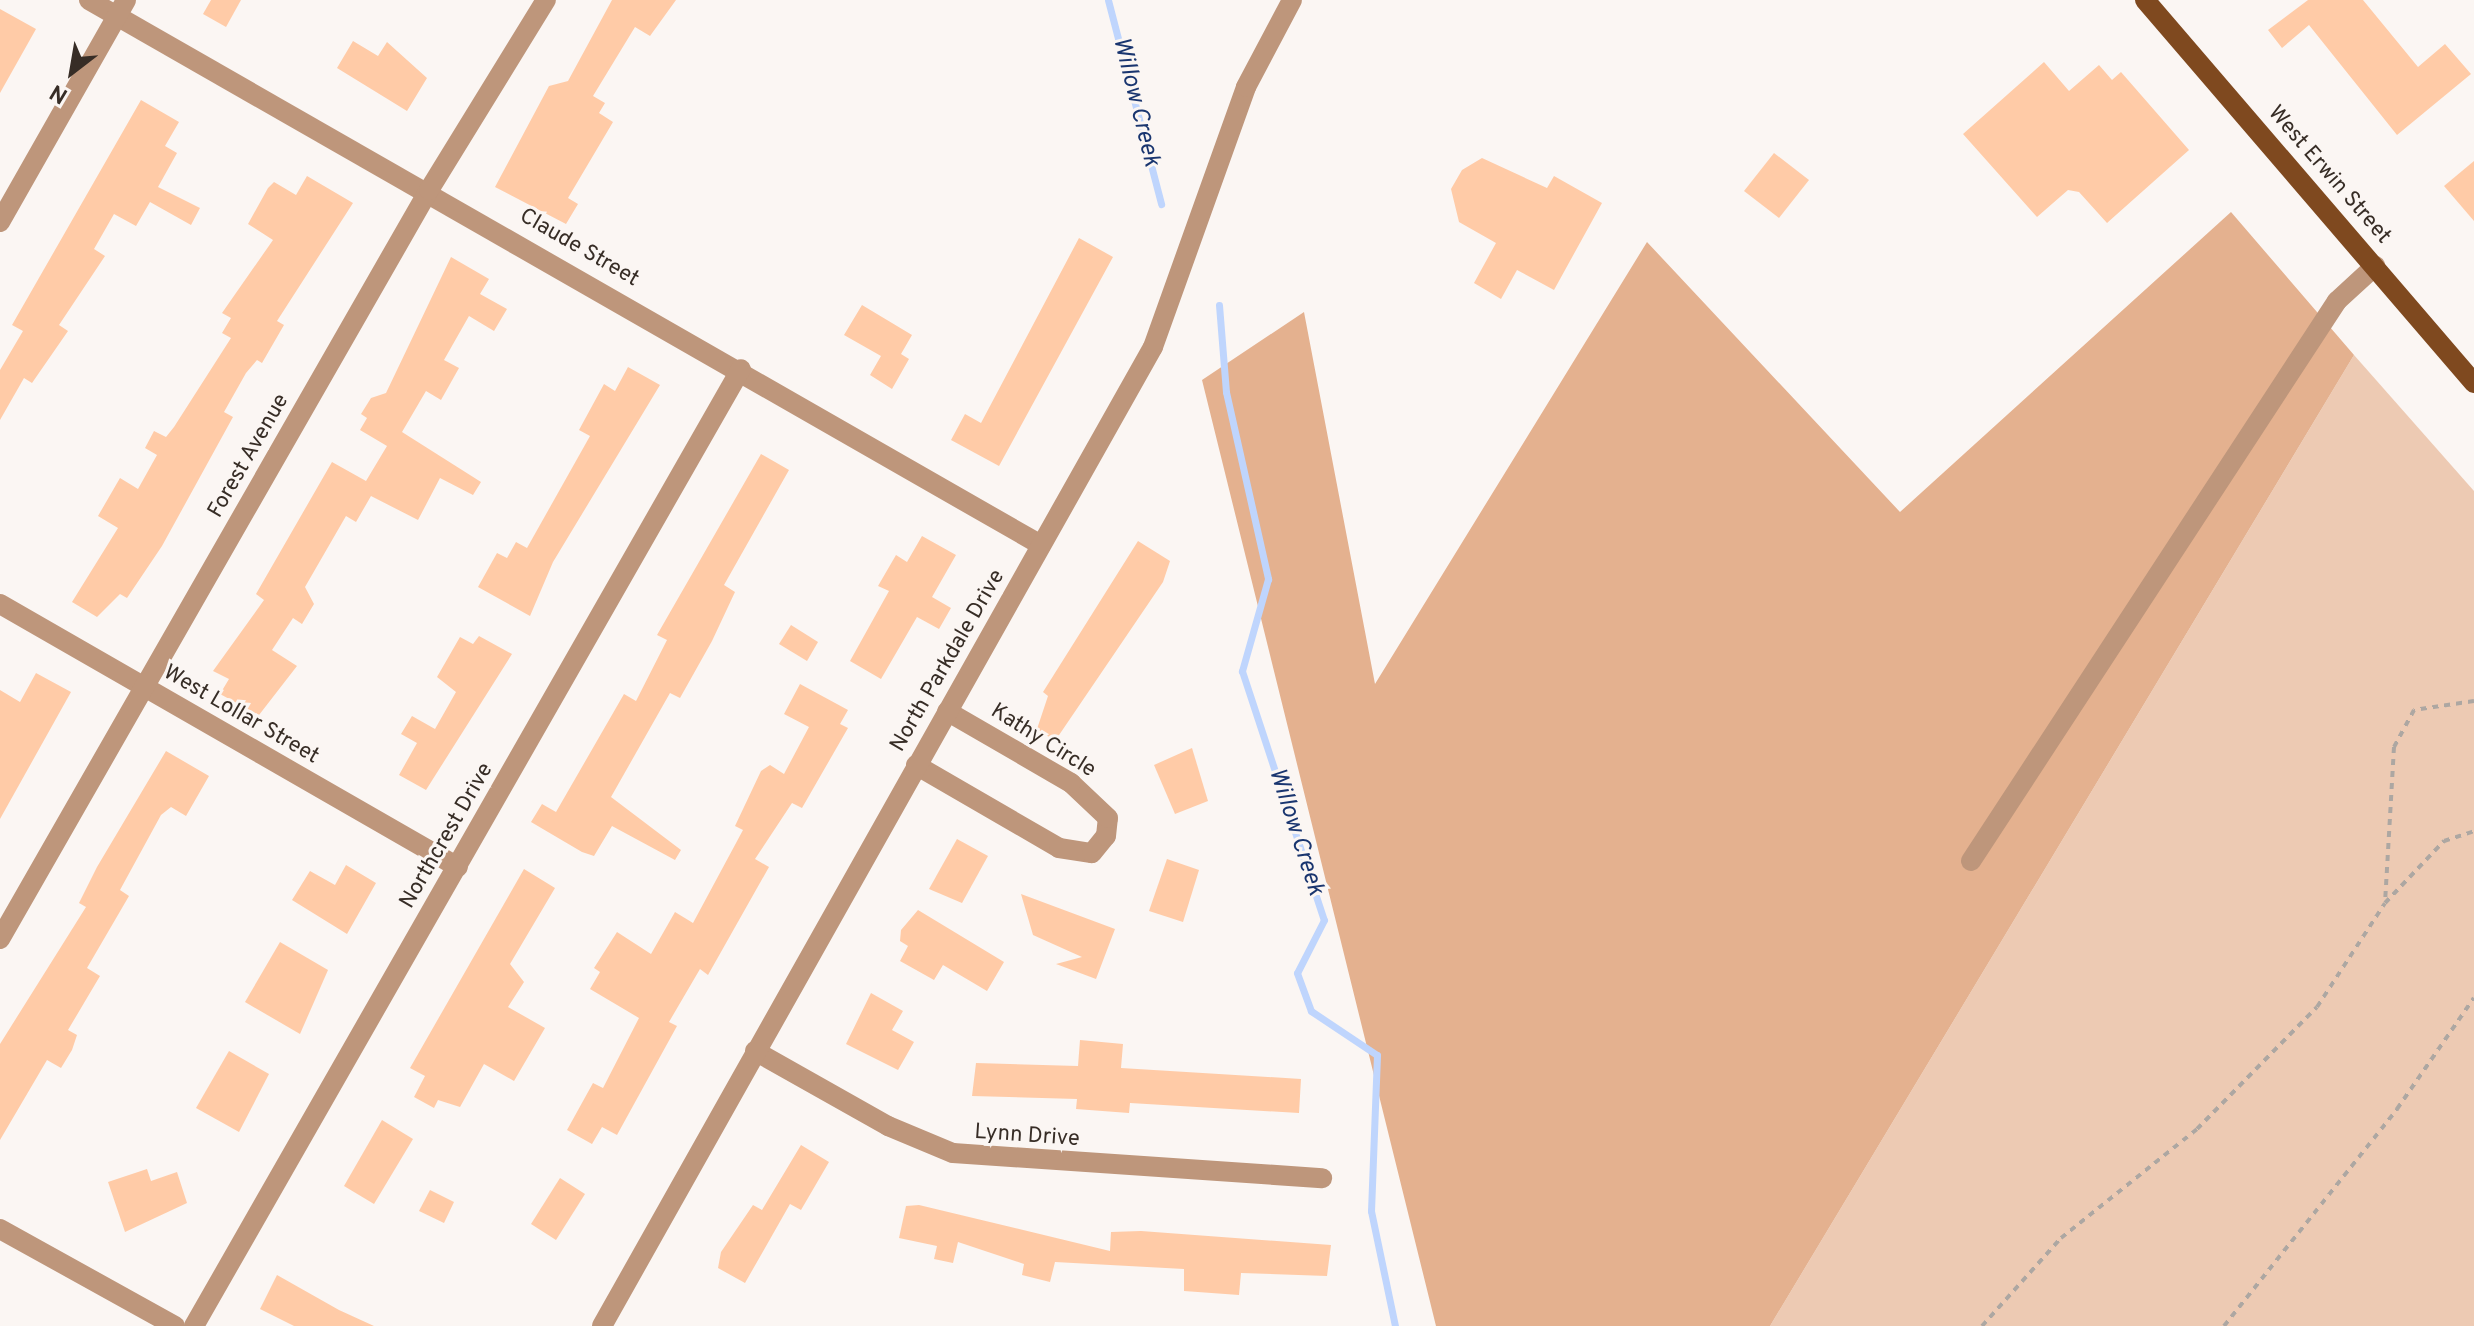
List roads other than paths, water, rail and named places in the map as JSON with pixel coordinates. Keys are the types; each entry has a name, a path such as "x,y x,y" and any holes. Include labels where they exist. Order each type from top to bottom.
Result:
{"main road":[{"name":"West Erwin Street","path":"2145,0 2474,383"}],"street":[{"name":"Claude Street","path":"89,0 121,8 1041,545"},
{"name":"Forest Avenue","path":"0,939 429,190 546,0"},
{"name":"North Parkdale Drive","path":"602,1326 1153,347 1246,87 1292,0"},
{"path":"0,222 121,8"},
{"path":"1971,861 2337,301 2375,266"},
{"name":"Northcrest Drive","path":"194,1326 741,369"},
{"name":"West Lollar Street","path":"0,604 458,867"},
{"name":"Kathy Circle","path":"916,765 1059,848 1092,853 1106,836 1108,818 1071,783 947,711"},
{"name":"Lynn Drive","path":"755,1051 888,1126 953,1153 1322,1178"},
{"path":"0,1229 175,1326"}],"waterway":[{"name":"Willow Creek","path":"1108,0 1161,204"},
{"name":"Willow Creek","path":"1219,305 1226,392 1268,579 1242,671 1324,920 1297,973 1311,1011 1377,1055 1371,1211 1395,1326"}]}
